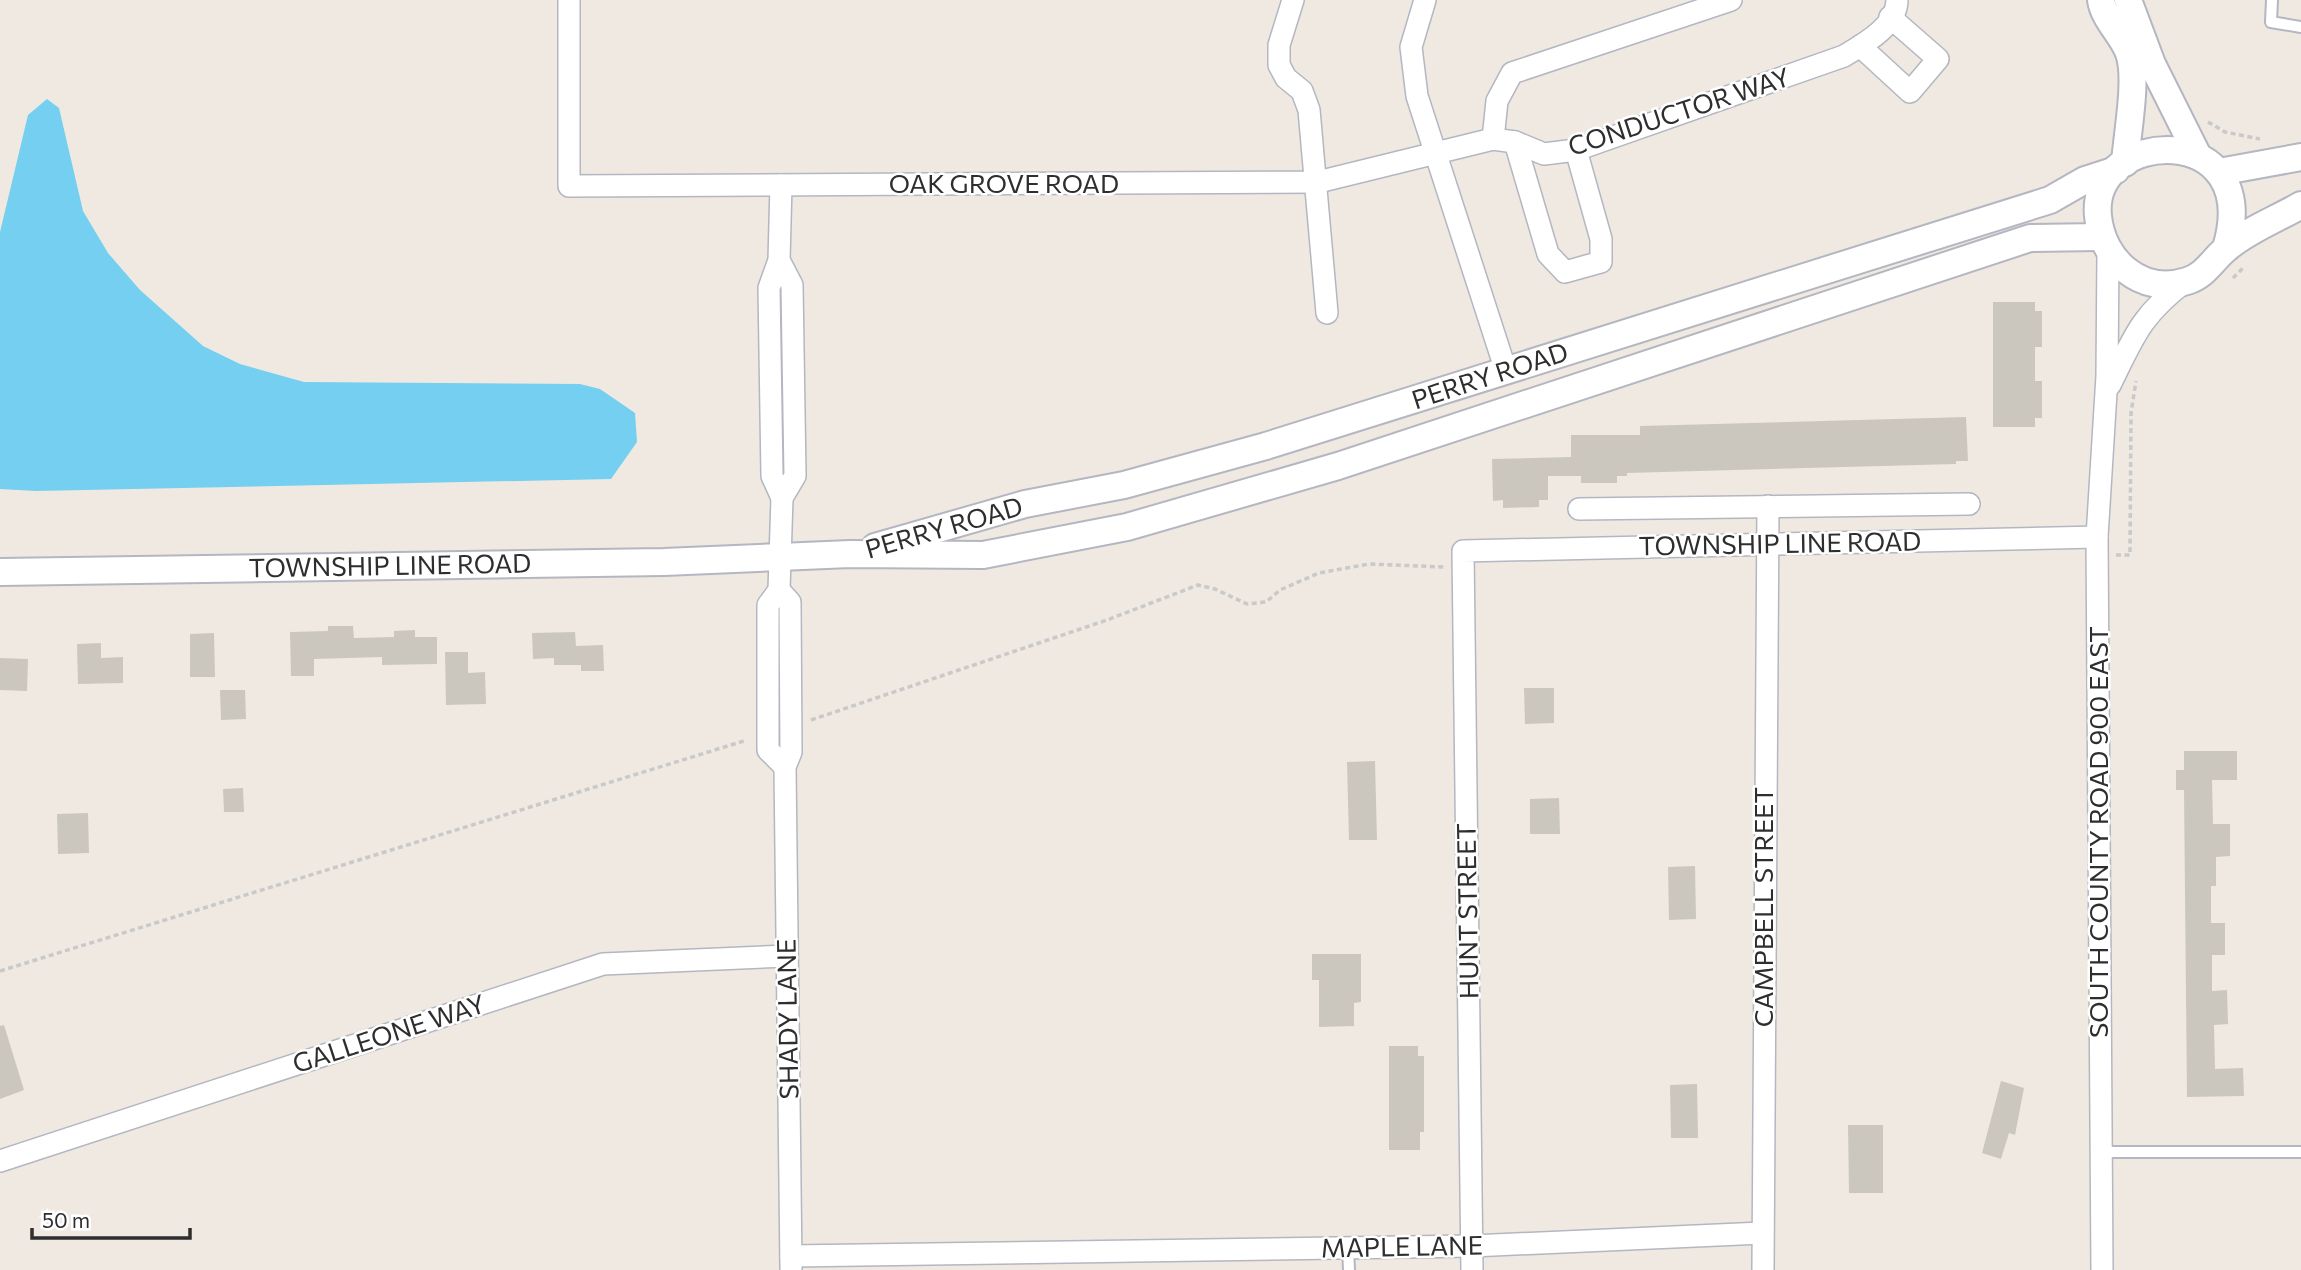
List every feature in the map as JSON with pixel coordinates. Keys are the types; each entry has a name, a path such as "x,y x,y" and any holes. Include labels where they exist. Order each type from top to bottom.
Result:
{"street":[{"name":"OAK GROVE ROAD","path":"569,0 569,186 1318,182 1435,155"},
{"path":"1293,0 1279,45 1279,65 1286,78 1303,91 1309,110 1318,182 1327,313"},
{"path":"1426,0 1410,47 1417,96 1506,371"},
{"path":"1493,139 1497,101 1512,73 1731,0"},
{"path":"2101,0 2102,9 2129,54 2132,101 2120,166 2104,186 2097,211 2104,244 2113,260 2134,277 2160,284 2186,281 2210,269 2226,248 2234,223 2231,196 2219,172 2288,159"},
{"path":"2128,0 2152,64 2198,156"},
{"path":"1860,46 1910,92 1938,59 1893,8"},
{"name":"CONDUCTOR WAY","path":"1435,155 1493,139 1515,142 1544,154 1576,150 1844,57 1876,37 1893,8"},
{"path":"1515,142 1548,254 1565,272 1601,262 1601,239 1576,150"},
{"name":"PERRY ROAD","path":"850,554 1025,505 1124,485 1266,446 2050,200 2085,180 2120,166 2144,151 2171,148 2198,156 2219,172"},
{"path":"780,559 782,498 772,476 769,288 779,260 781,185"},
{"path":"2226,248 2301,205"},
{"name":"PERRY ROAD","path":"850,554 983,555 1127,527 1338,466 2031,238 2104,244"},
{"name":"SOUTH COUNTY ROAD 900 EAST","path":"2102,1270 2096,537 2106,393 2104,244"},
{"name":"SOUTH COUNTY ROAD 900 EAST","path":"2106,393 2138,327 2157,304 2186,281"},
{"path":"1578,509 1969,504"},
{"name":"CAMPBELL STREET","path":"1763,1270 1768,506"},
{"name":"TOWNSHIP LINE ROAD","path":"1463,551 2096,537"},
{"name":"HUNT STREET","path":"1463,551 1472,1270"},
{"name":"TOWNSHIP LINE ROAD","path":"0,572 780,559 850,554"},
{"name":"SHADY LANE","path":"780,559 779,590 768,605 768,750 785,767"},
{"name":"SHADY LANE","path":"779,590 790,602 792,752 785,767 791,1263"},
{"name":"GALLEONE WAY","path":"0,1161 603,964 787,956"},
{"name":"MAPLE LANE","path":"791,1263 1472,1246 1762,1233"}],"lane":[{"path":"2272,0 2271,22 2301,27"},
{"path":"2101,1152 2301,1152"},
{"path":"1348,1248 1349,1270"}],"path":[{"path":"2204,120 2225,132 2276,142 2288,159"},
{"path":"791,727 1198,585 1215,589 1247,604 1266,602 1280,590 1319,573"},
{"path":"0,971 768,734"}],"water":[{"path":"47,99 59,108 83,211 108,253 140,290 203,346 240,364 304,382 580,384 600,389 635,413 637,442 611,479 36,491 0,489 0,232 28,115"}],"building":[{"path":"1993,302 2035,302 2035,311 2042,311 2042,347 2035,347 2035,381 2042,381 2042,418 2035,418 2035,427 1993,427"},
{"path":"1966,417 1968,461 1956,461 1956,464 1627,473 1627,476 1617,476 1617,483 1581,483 1581,476 1548,476 1548,500 1539,500 1539,507 1503,508 1503,500 1493,501 1492,459 1571,457 1571,435 1640,435 1640,426"},
{"path":"328,626 353,626 354,638 394,637 394,631 415,630 415,637 437,637 437,664 382,665 382,657 314,659 314,676 291,676 290,632 328,631"},
{"path":"575,632 576,646 603,645 604,671 581,671 581,665 554,665 554,658 533,659 532,633"},
{"path":"214,633 215,677 190,677 190,634"},
{"path":"101,643 101,658 123,657 123,683 78,684 77,644"},
{"path":"445,652 468,652 468,673 485,672 486,704 446,705"},
{"path":"0,658 28,659 27,691 0,690"},
{"path":"1524,688 1554,688 1554,723 1525,724"},
{"path":"220,690 245,690 246,719 221,720"},
{"path":"2184,751 2237,751 2237,780 2212,780 2213,824 2230,824 2230,856 2216,857 2216,886 2211,886 2211,923 2225,923 2225,955 2212,955 2212,991 2227,990 2228,1024 2214,1025 2215,1069 2243,1068 2244,1096 2187,1097 2184,790 2176,790 2176,770 2184,770"},
{"path":"1375,761 1377,840 1349,840 1347,762"},
{"path":"243,788 244,812 224,812 223,789"},
{"path":"1559,798 1560,834 1530,834 1530,799"},
{"path":"88,813 89,853 58,854 57,814"},
{"path":"1695,866 1696,919 1669,920 1668,867"},
{"path":"1312,954 1361,954 1361,1002 1354,1003 1354,1026 1319,1027 1319,980 1312,980"},
{"path":"4,1025 24,1090 0,1099 0,1026"},
{"path":"1389,1046 1418,1046 1418,1056 1424,1056 1424,1132 1420,1132 1420,1150 1389,1150"},
{"path":"2001,1081 2024,1088 2015,1135 2009,1133 2001,1159 1982,1153"},
{"path":"1697,1084 1698,1138 1671,1138 1670,1085"},
{"path":"1848,1125 1883,1125 1883,1193 1849,1193"}]}
